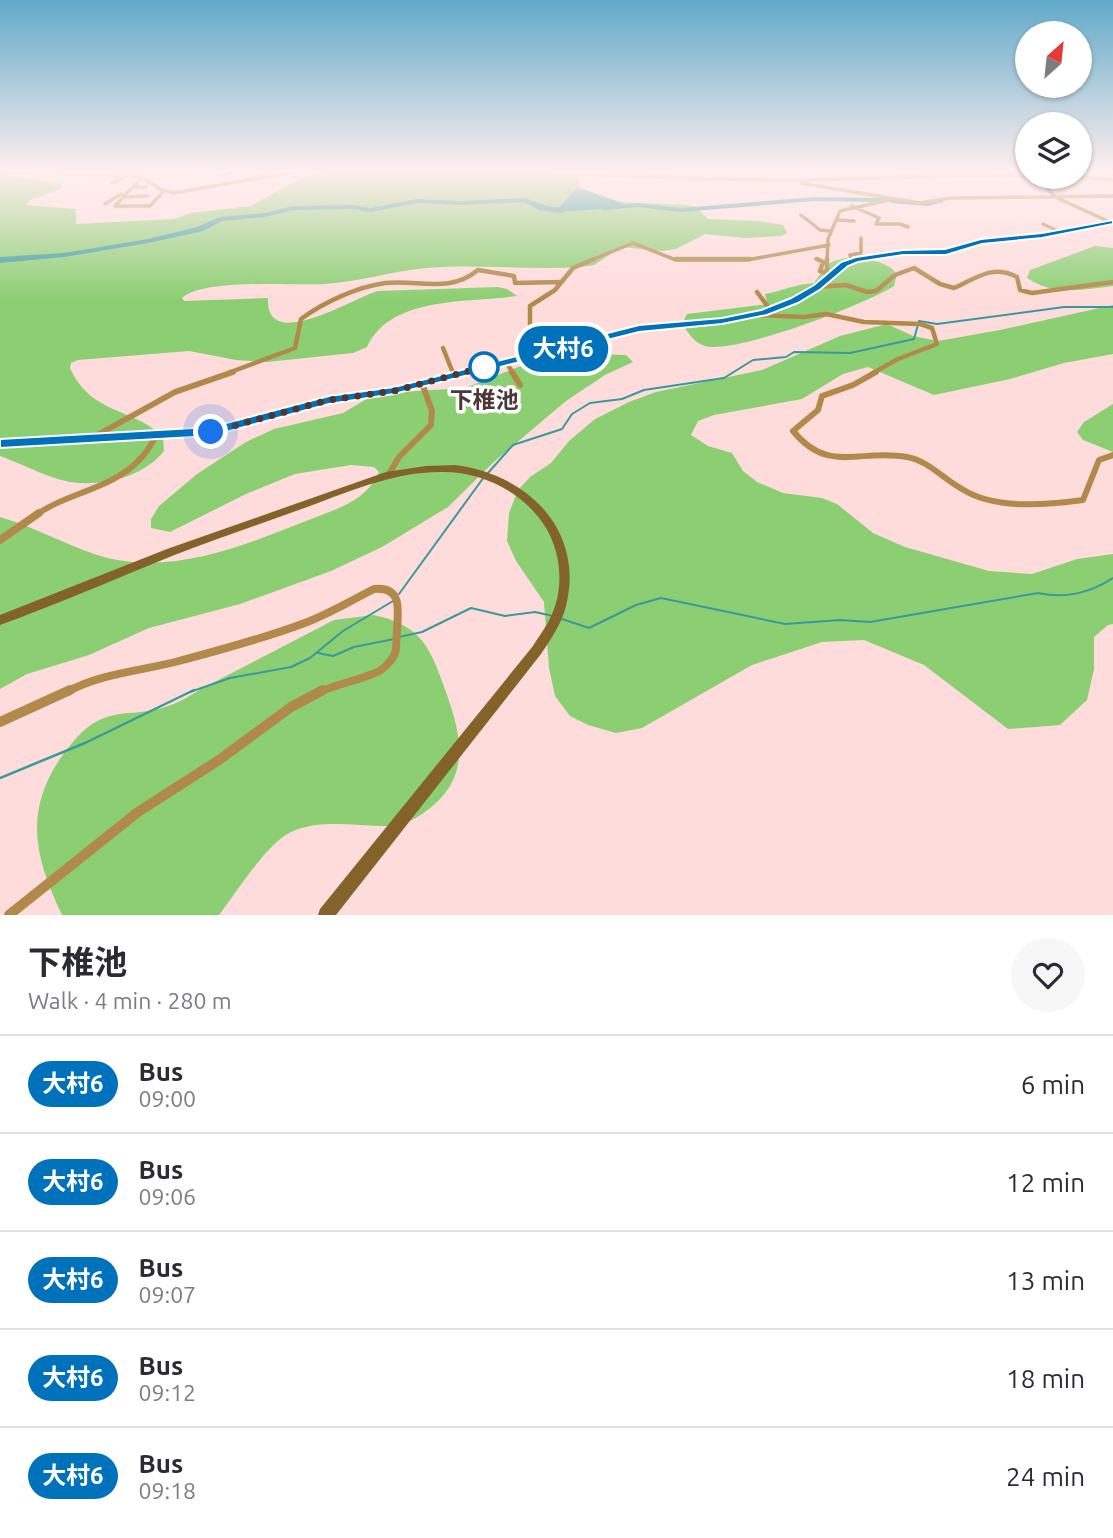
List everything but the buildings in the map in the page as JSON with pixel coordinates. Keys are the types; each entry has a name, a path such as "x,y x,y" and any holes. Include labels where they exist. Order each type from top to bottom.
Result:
{"street":[{"path":"827,276 830,231 840,214"},
{"path":"869,214 879,218 876,224 900,224 908,227"},
{"path":"1093,214 1112,222"},
{"path":"801,215 820,230 830,231"},
{"path":"839,219 854,221"},
{"path":"0,443 211,432 329,400 394,391 639,328 771,311 817,287 827,276 852,261 903,252 946,252 981,241 1060,232 1112,222"},
{"path":"1043,224 1060,232"},
{"path":"852,261 850,256 861,253 861,238"},
{"path":"543,354 530,335 530,306 555,290 573,268 633,243 676,260 747,260 829,245"},
{"path":"816,259 823,262 820,271 827,276"},
{"path":"817,287 846,285 867,292 876,290 895,275 914,268 940,284 954,288 976,274 995,270 1013,274 1017,277 1020,290 1032,293 1113,282"},
{"path":"92,438 175,392 288,352 295,348 301,319 374,285 453,284 468,281 478,270 515,274 515,283 560,282"},
{"path":"757,292 771,311"},
{"path":"755,315 804,317 825,314 864,322 917,323 932,328 937,344 898,359 853,386 822,396 818,410 793,431 801,443 833,458 904,456 928,464 978,498 1061,504 1083,499 1098,460 1113,455"},
{"path":"443,348 453,374"},
{"path":"506,362 520,385"},
{"path":"390,474 392,462 403,449 431,428 433,420 422,383"},
{"path":"0,540 44,509 98,486 131,467 141,459 156,436"},
{"path":"0,620 171,552 353,484 390,474 426,468 463,470 488,476 530,499 545,515 561,543 565,562 565,584 559,609 537,650 326,915"},
{"path":"0,722 89,680 179,661 252,640 304,623 374,589 384,588 393,594 398,603 395,653 378,672 338,683 291,707 219,760 138,812 9,915"}],"green space":[{"path":"0,214 76,214 76,224 174,219 189,214 703,214 708,219 783,225 787,233 782,236 746,238 705,234 676,249 663,251 621,247 594,265 581,267 426,268 338,283 228,285 193,292 182,298 184,301 268,298 271,314 281,322 313,318 377,291 498,287 517,296 455,302 412,310 394,318 378,330 367,347 353,353 267,362 236,360 189,351 78,360 71,363 70,368 89,394 101,403 151,427 163,437 164,451 147,466 126,477 90,483 60,479 0,456"},
{"path":"1095,246 1113,248 1113,286 1079,290 1058,289 1037,284 1027,278 1030,270"},
{"path":"855,257 890,267 897,274 894,286 830,315 743,343 720,347 701,345 682,324 687,314 767,304 765,294 814,283 830,263"},
{"path":"1113,305 1113,354 1064,363 1010,379 934,395 868,367 843,374 802,399 714,415 698,421 691,435 708,446 732,453 743,471 757,482 783,493 822,498 837,504 873,533 905,547 989,571 1032,574 1077,559 1113,554 1113,624 1094,637 1094,669 1087,700 1060,725 1008,729 924,665 864,640 822,642 752,665 642,728 616,733 588,725 570,716 555,696 549,668 544,602 516,561 507,541 509,513 518,490 530,477 551,463 569,441 595,419 656,392 762,370 840,336 887,324 913,336 938,341"},
{"path":"592,354 626,355 633,362 605,375 566,401 496,460 448,507 382,547 331,571 240,604 149,628 89,655 27,674 0,689 0,517 94,554 121,561 175,561 229,549 348,504 366,491 379,472 374,467 351,465 295,474 246,494 170,532 151,528 151,519 159,506 197,474 246,442 274,429 343,413 368,398 386,393 465,388 528,363"},
{"path":"1113,404 1113,452 1083,440 1077,432 1084,422"},
{"path":"373,615 401,624 419,638 438,670 454,718 458,735 458,766 453,781 429,809 396,825 328,824 291,832 262,857 219,915 62,915 40,853 38,814 42,794 51,774 82,732 92,724 111,716 155,710 178,702 334,620"}],"waterway":[{"path":"0,260 64,255 148,241 200,229 220,219 270,214"},
{"path":"488,473 513,445 562,429 572,414 590,403 622,399 644,390 724,378 753,360 786,357 794,352 850,353 914,339 919,321 937,324 1064,307 1113,307"},
{"path":"399,594 484,477"},
{"path":"562,619 589,628 636,605 661,598 785,624 840,620 870,622 1038,593 1077,593 1095,588 1113,578"},
{"path":"190,692 230,678 291,667 310,658 343,631 393,601"},
{"path":"399,637 422,632 471,608 505,616 535,612 553,616"},
{"path":"318,653 333,656 354,647 394,639"},
{"path":"0,778 85,743 194,690"}],"bus line":[{"name":"大村6","path":"0,443 211,432 329,400 394,391 639,328 722,321 763,313 794,301 817,287 845,264 856,260 903,252 946,252 981,241 1042,235 1113,222"}],"place":[{"name":"下椎池","path":"484,367"}],"route":[{"path":"211,432 329,400 394,391 484,367"}]}
